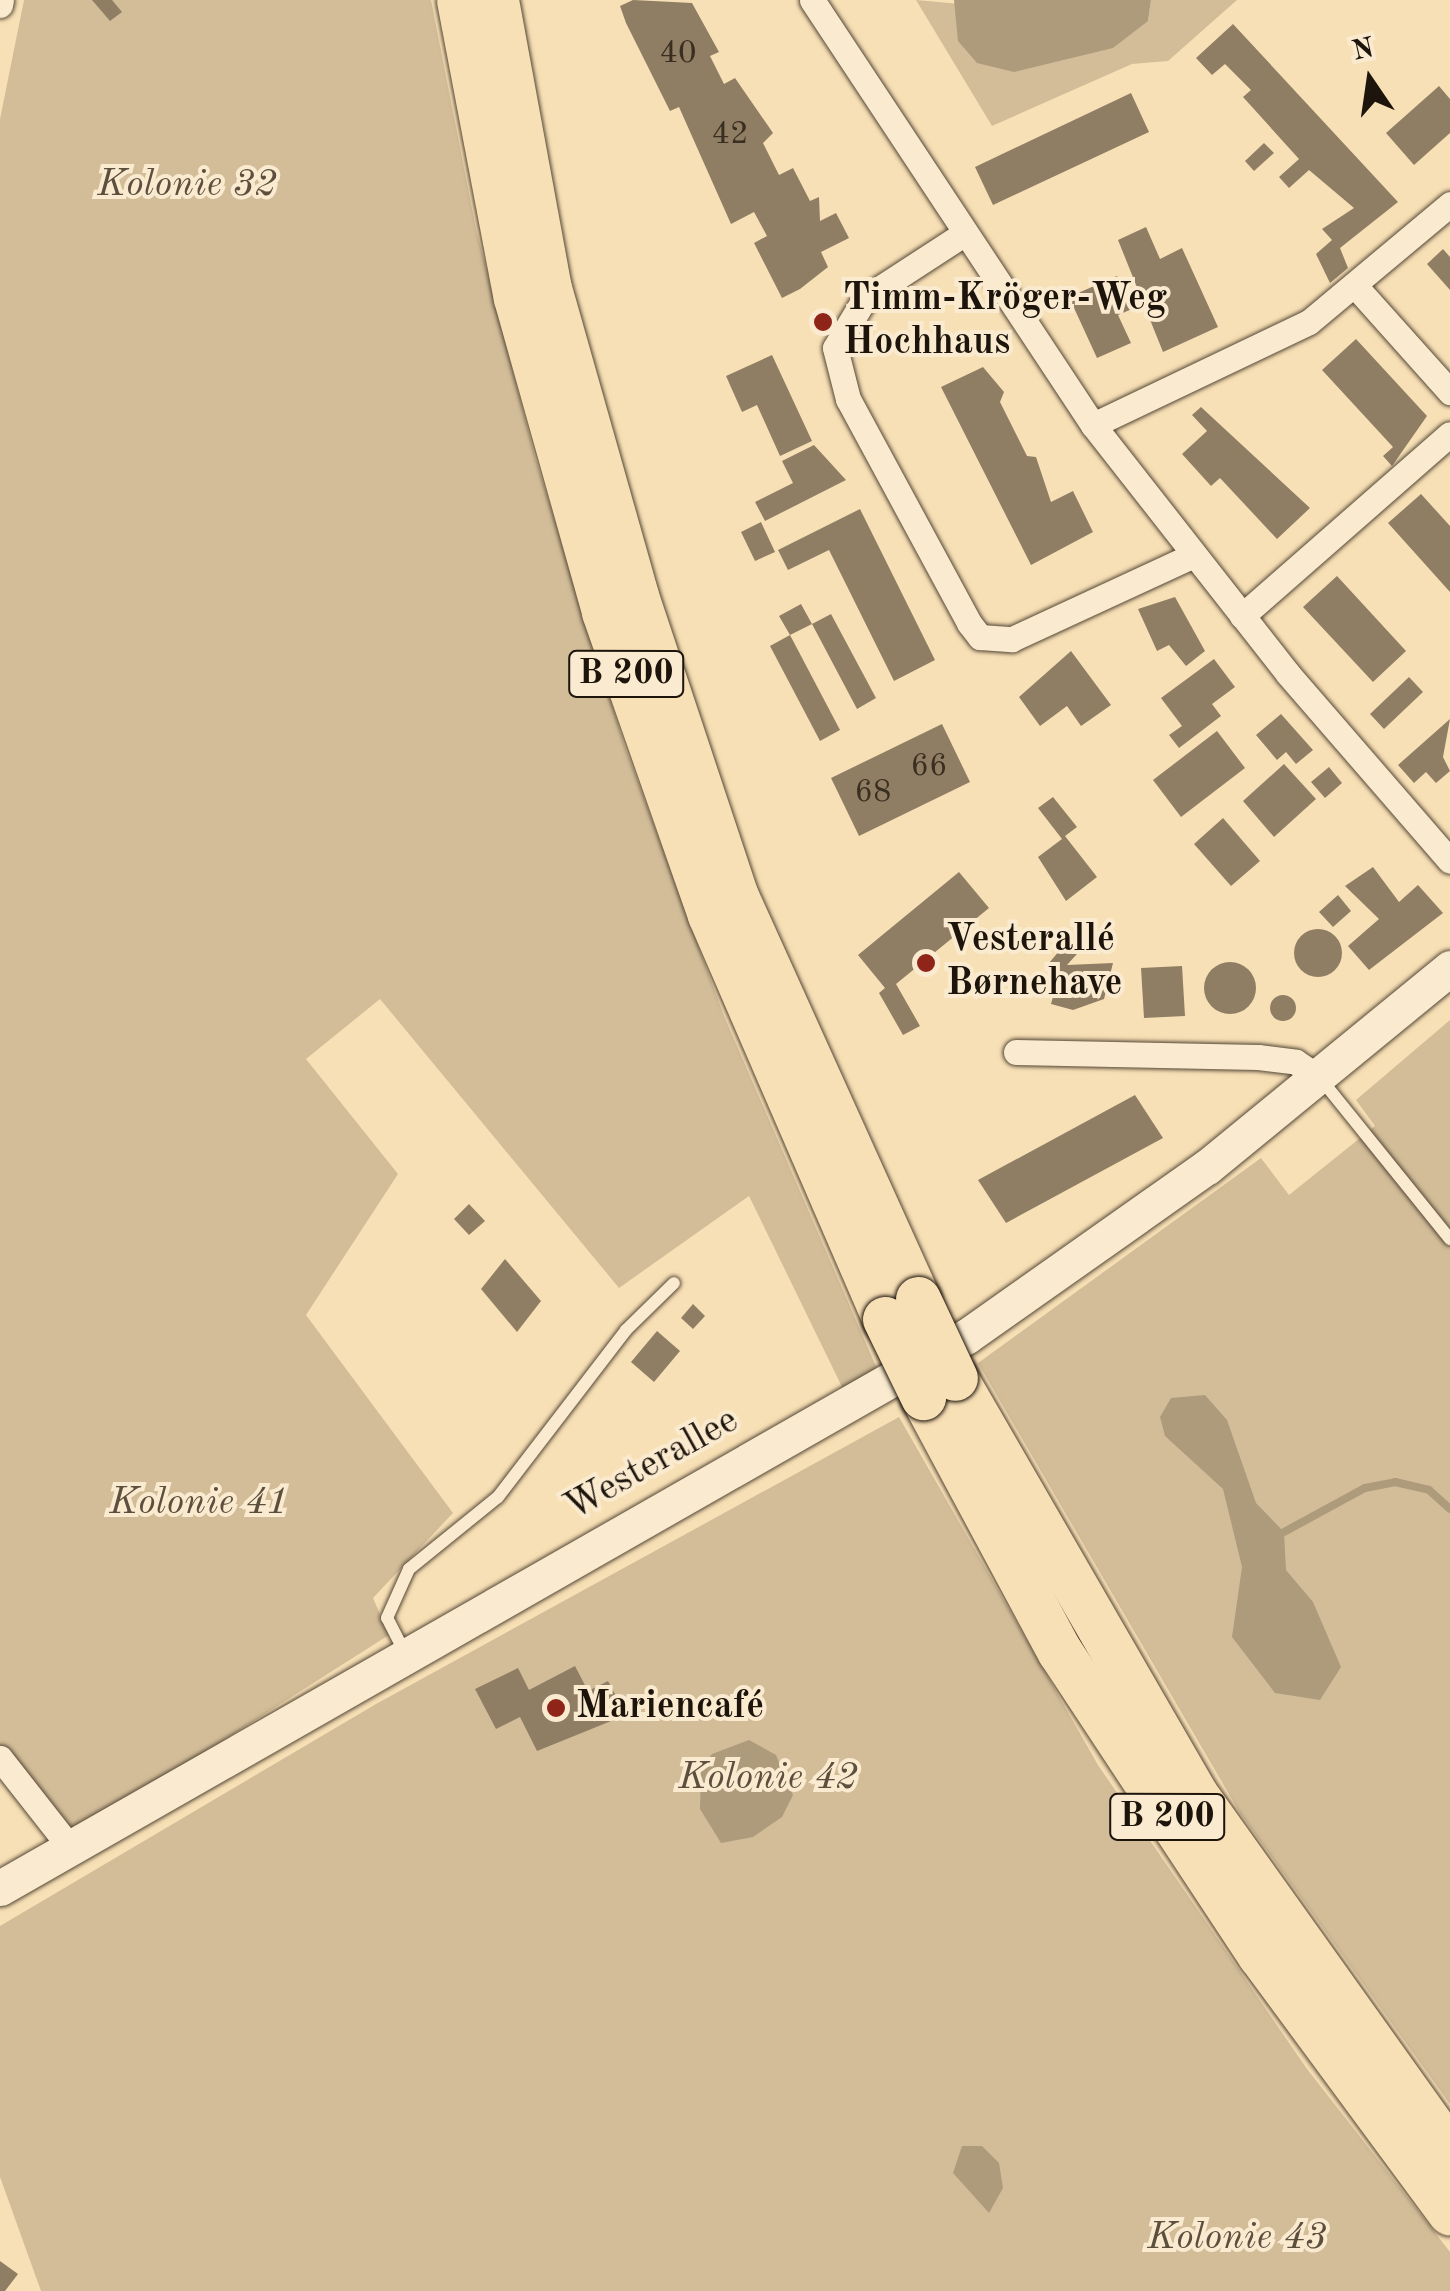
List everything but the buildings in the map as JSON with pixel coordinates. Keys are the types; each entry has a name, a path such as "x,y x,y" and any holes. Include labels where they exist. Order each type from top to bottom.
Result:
{"highway":[{"name":"B 200","path":"459,0 516,298 604,612 710,915 902,1309 1070,1668 1260,1955 1450,2213"},
{"name":"B 200","path":"496,0 549,288 636,596 735,894 902,1309"},
{"name":"B 200","path":"939,1388 1195,1794 1450,2152"}],"street":[{"path":"812,0 962,235 1093,425 1242,616 1450,861"},
{"path":"1093,425 1256,352 1357,288 1450,204"},
{"path":"962,235 865,298 835,348 848,399 969,623 980,637 1012,639 1194,555"},
{"path":"1357,288 1450,392"},
{"path":"1242,616 1450,434"},
{"name":"Westerallee","path":"0,1888 404,1651 967,1336 1320,1078 1450,968"},
{"path":"1016,1052 1258,1057 1296,1062 1320,1078"},
{"path":"0,1758 68,1846"}],"lane":[{"path":"1320,1078 1450,1239"},
{"path":"404,1651 387,1618 409,1569 498,1497 626,1330 674,1283"}],"green space":[{"path":"24,0 431,0 476,229 535,457 624,744 724,1016 878,1371 844,1391 749,1196 619,1288 380,999 306,1059 398,1174 306,1315 453,1513 373,1598 389,1635 73,1836 0,1745 0,119"},
{"path":"916,0 1148,21 1151,0 1237,0 1168,61 1132,64 992,126"},
{"path":"1450,1020 1450,2104 1240,1813 978,1363 1261,1158 1289,1195 1375,1126 1356,1100"},
{"path":"899,1417 1098,1765 1307,2069 1450,2252 1450,2291 41,2291 0,2177 0,1926 376,1704"}],"shaded area":[{"path":"954,0 1151,0 1148,21 1113,48 1014,72 977,63 958,41"},
{"path":"1205,1395 1227,1420 1256,1503 1284,1532 1286,1570 1313,1602 1341,1667 1320,1700 1275,1693 1232,1637 1242,1567 1223,1489 1165,1436 1160,1417 1171,1398"},
{"path":"749,1740 776,1755 793,1795 782,1817 753,1837 721,1843 700,1809 701,1769 712,1754"},
{"path":"962,2146 982,2146 999,2163 1003,2188 989,2213 953,2173"}],"waterway":[{"path":"1284,1532 1365,1488 1395,1482 1429,1490 1450,1509"}],"place":[{"name":"Timm-Kröger-Weg Hochhaus","path":"823,322"},
{"name":"Vesterallé Børnehave","path":"926,963"},
{"name":"Mariencafé","path":"556,1708"}],"park label":[{"name":"Kolonie 32","path":"187,186"},
{"name":"Kolonie 41","path":"199,1504"},
{"name":"Kolonie 42","path":"768,1779"},
{"name":"Kolonie 43","path":"1237,2239"}]}
